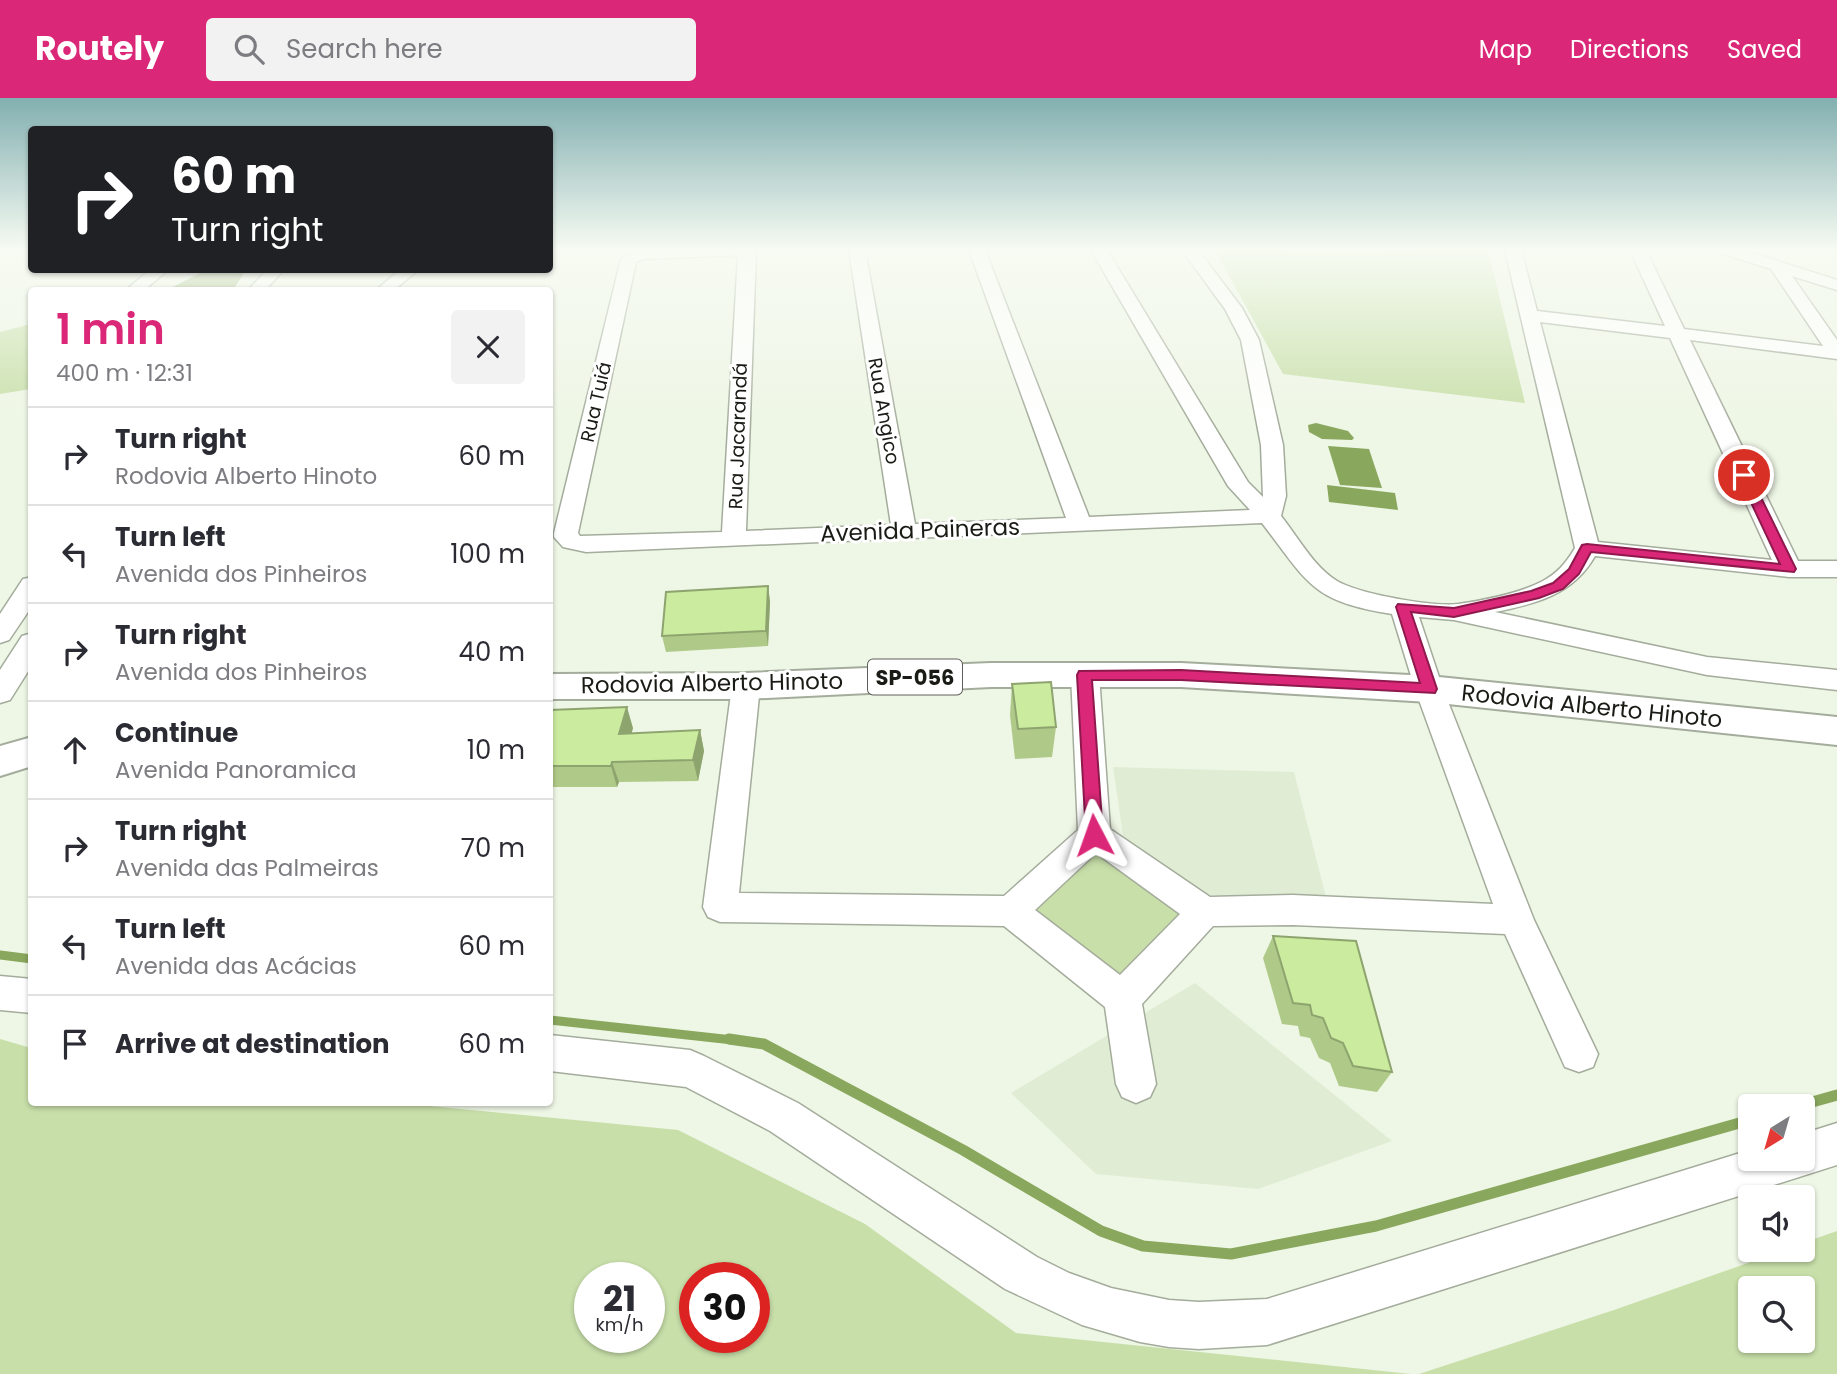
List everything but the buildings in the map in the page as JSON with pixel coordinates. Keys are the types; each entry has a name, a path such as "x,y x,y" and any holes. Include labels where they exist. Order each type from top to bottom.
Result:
{"main road":[{"name":"Rodovia Alberto Hinoto","path":"553,687 746,685 991,675 1181,675 1429,689 1837,732"},
{"path":"0,739 28,735"},
{"path":"0,761 28,752"}],"street":[{"name":"Rua Tuiá","path":"572,542 566,537 566,533 617,310"},
{"name":"Rua Jacarandá","path":"734,538 744,310"},
{"name":"Rua Angico","path":"867,310 904,531"},
{"path":"999,310 1080,524"},
{"path":"1134,310 1239,486 1269,516 1317,578 1335,589 1370,603 1454,612 1707,666 1837,680"},
{"path":"1234,310 1250,340 1272,445 1275,496 1269,516"},
{"path":"1454,612 1534,595 1558,586 1574,572 1587,548 1528,310"},
{"path":"1667,310 1789,569"},
{"path":"1807,310 1837,353"},
{"path":"1529,315 1837,353"},
{"name":"Avenida Paineras","path":"572,542 586,545 1269,516"},
{"path":"1587,548 1789,569 1837,569"},
{"path":"0,634 28,591"},
{"path":"1403,607 1429,689 1516,920 1579,1054"},
{"path":"0,634 28,630"},
{"path":"0,694 28,648"},
{"path":"1085,675 1094,835"},
{"path":"746,685 720,906 1011,911 1122,999 1136,1084"},
{"path":"1094,835 1204,912 1293,910 1516,920"},
{"path":"1011,911 1094,835"},
{"path":"1122,999 1204,912"},
{"path":"0,993 28,996"},
{"path":"553,1053 690,1069 784,1117 1021,1273 1104,1311 1148,1322 1188,1327 1266,1322 1749,1171"},
{"path":"1815,1151 1837,1144"}],"shaded area":[{"path":"1248,310 1502,310 1525,403 1283,374"},
{"path":"28,325 28,389 0,394 0,332"},
{"path":"1316,423 1348,431 1354,438 1322,439 1309,432 1308,425"},
{"path":"1328,446 1369,449 1382,488 1340,485"},
{"path":"1327,485 1395,493 1398,510 1329,502"},
{"path":"1113,767 1294,772 1327,901 1195,894 1125,849"},
{"path":"1097,846 1191,912 1120,986 1025,913"},
{"path":"1195,983 1392,1141 1258,1189 1096,1174 1011,1093"},
{"path":"0,1039 28,1047 28,1106 429,1106 678,1130 865,1224 1016,1333 1411,1374 0,1374"},
{"path":"1837,1231 1837,1374 1419,1374 1751,1262 1815,1262 1815,1239"}],"waterway":[{"path":"0,955 28,958"},
{"path":"553,1020 742,1041"},
{"path":"729,1039 764,1044 963,1150 1101,1231 1143,1246 1231,1254 1376,1226 1738,1123"},
{"path":"1815,1101 1837,1095"}],"route":[{"path":"1094,835 1085,675 1181,675 1429,689 1403,607 1454,612 1534,595 1558,586 1574,572 1587,548 1789,569 1744,475"}]}
